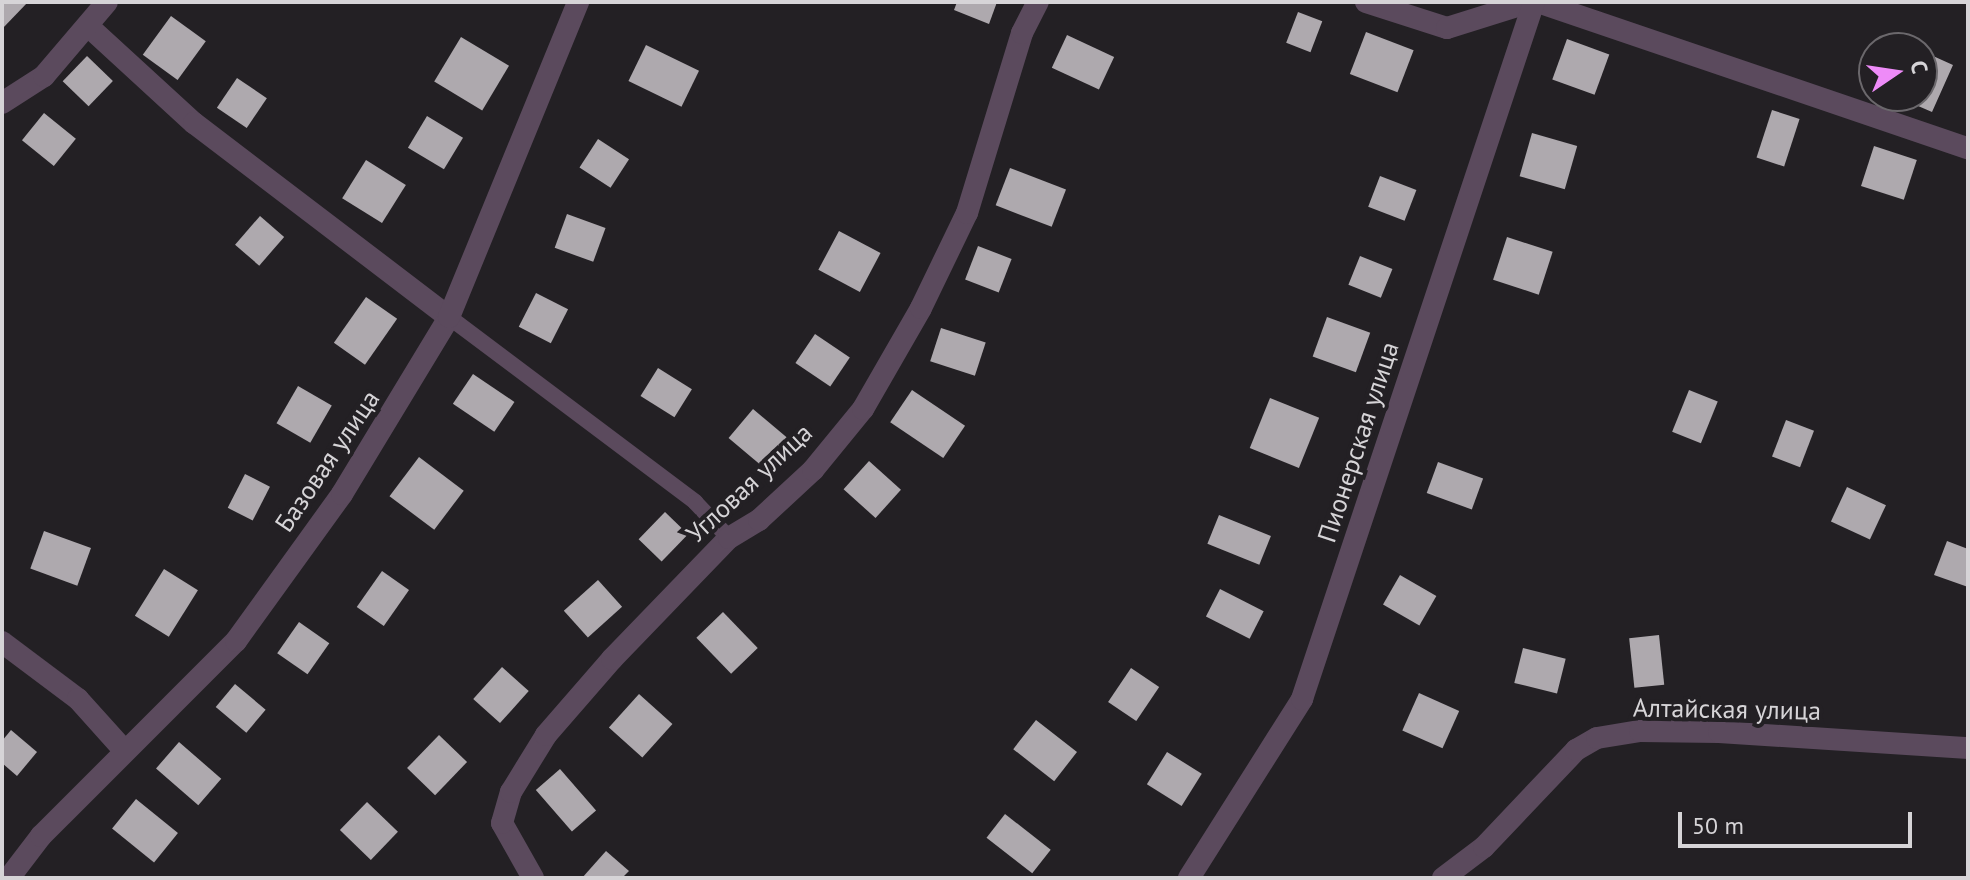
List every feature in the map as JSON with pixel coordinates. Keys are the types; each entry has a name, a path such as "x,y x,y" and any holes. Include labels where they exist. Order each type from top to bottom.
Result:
{"street":[{"path":"2,103 44,76 107,2"},
{"name":"Базовая улица","path":"9,878 41,836 236,641 342,494 449,317 578,2"},
{"name":"Угловая улица","path":"533,878 502,823 511,792 546,735 729,538 759,520 813,470 863,409 967,213 1022,33 1038,2"},
{"path":"1366,2 1447,28 1534,2 1968,148"},
{"name":"Пионерская улица","path":"1189,878 1302,699 1534,2"},
{"path":"88,26 194,123 449,317"},
{"path":"2,642 78,699 124,750"},
{"name":"Алтайская улица","path":"1443,878 1484,847 1576,750 1597,738 1640,731 1719,732 1968,748"}],"lane":[{"path":"449,317 695,502 729,538"}],"building":[{"path":"2,2 28,2 2,29"},
{"path":"957,2 997,2 989,24 954,10"},
{"path":"1298,12 1322,21 1310,52 1286,43"},
{"path":"171,16 206,41 178,80 143,55"},
{"path":"1366,32 1414,50 1397,92 1350,74"},
{"path":"1067,35 1114,57 1099,90 1052,68"},
{"path":"461,37 509,66 482,110 434,82"},
{"path":"1567,39 1609,54 1595,95 1552,79"},
{"path":"646,45 699,71 681,107 628,81"},
{"path":"87,56 113,81 89,106 63,81"},
{"path":"1938,58 1953,65 1938,99"},
{"path":"237,78 267,98 247,128 217,108"},
{"path":"1772,110 1800,119 1784,167 1757,158"},
{"path":"44,113 76,139 54,166 22,140"},
{"path":"427,116 463,138 444,169 408,148"},
{"path":"1532,133 1577,146 1565,189 1520,176"},
{"path":"598,139 629,159 611,188 579,168"},
{"path":"1874,146 1917,160 1904,200 1861,186"},
{"path":"366,160 406,185 382,223 342,198"},
{"path":"1010,168 1066,190 1052,227 996,205"},
{"path":"1380,176 1416,190 1405,221 1368,207"},
{"path":"567,214 606,228 593,262 555,248"},
{"path":"260,216 284,237 259,266 235,245"},
{"path":"839,231 880,253 860,292 818,270"},
{"path":"1507,237 1553,252 1539,295 1493,280"},
{"path":"978,246 1012,259 999,293 965,280"},
{"path":"1360,256 1392,269 1381,298 1348,285"},
{"path":"536,293 568,309 551,343 519,327"},
{"path":"366,297 397,319 365,365 334,343"},
{"path":"1327,317 1370,333 1356,372 1313,356"},
{"path":"941,328 986,343 975,376 930,361"},
{"path":"815,334 850,357 830,387 795,363"},
{"path":"658,368 692,389 674,417 641,396"},
{"path":"473,374 514,402 494,432 453,404"},
{"path":"298,386 332,406 310,443 276,423"},
{"path":"912,390 965,426 943,458 890,422"},
{"path":"1689,390 1718,402 1701,443 1672,432"},
{"path":"1270,398 1319,418 1299,468 1250,448"},
{"path":"753,409 787,438 763,467 729,438"},
{"path":"1786,420 1814,431 1800,467 1772,456"},
{"path":"419,457 464,491 434,530 390,496"},
{"path":"869,461 901,490 876,518 844,489"},
{"path":"1438,462 1483,478 1472,509 1427,493"},
{"path":"245,474 270,487 253,521 228,508"},
{"path":"1847,487 1886,505 1870,540 1831,521"},
{"path":"665,512 688,534 662,562 639,539"},
{"path":"1219,515 1271,536 1259,565 1207,544"},
{"path":"44,531 91,548 77,586 30,569"},
{"path":"1947,541 1968,549 1968,587 1934,575"},
{"path":"164,569 198,590 169,637 135,616"},
{"path":"382,571 409,590 384,626 357,607"},
{"path":"1400,575 1436,596 1419,625 1383,604"},
{"path":"598,580 622,607 588,638 564,611"},
{"path":"1220,589 1264,611 1250,639 1206,617"},
{"path":"723,612 758,648 731,674 696,638"},
{"path":"299,622 329,643 308,674 277,653"},
{"path":"1659,635 1664,685 1634,688 1629,638"},
{"path":"1523,648 1566,659 1557,694 1514,683"},
{"path":"502,667 529,691 500,723 473,699"},
{"path":"1131,668 1159,687 1136,721 1108,702"},
{"path":"235,684 266,710 246,733 216,707"},
{"path":"1419,693 1459,711 1443,748 1402,730"},
{"path":"639,694 672,724 642,758 609,727"},
{"path":"1036,720 1077,752 1054,781 1013,749"},
{"path":"11,730 37,752 17,776 2,763 2,741"},
{"path":"439,735 467,762 435,795 407,768"},
{"path":"179,742 221,779 198,805 156,768"},
{"path":"1167,752 1202,774 1182,806 1147,784"},
{"path":"560,769 596,811 572,832 536,790"},
{"path":"136,799 178,833 154,863 112,829"},
{"path":"367,802 398,832 371,860 340,830"},
{"path":"1005,814 1051,850 1032,873 987,838"},
{"path":"606,851 629,871 622,878 582,878"}]}
